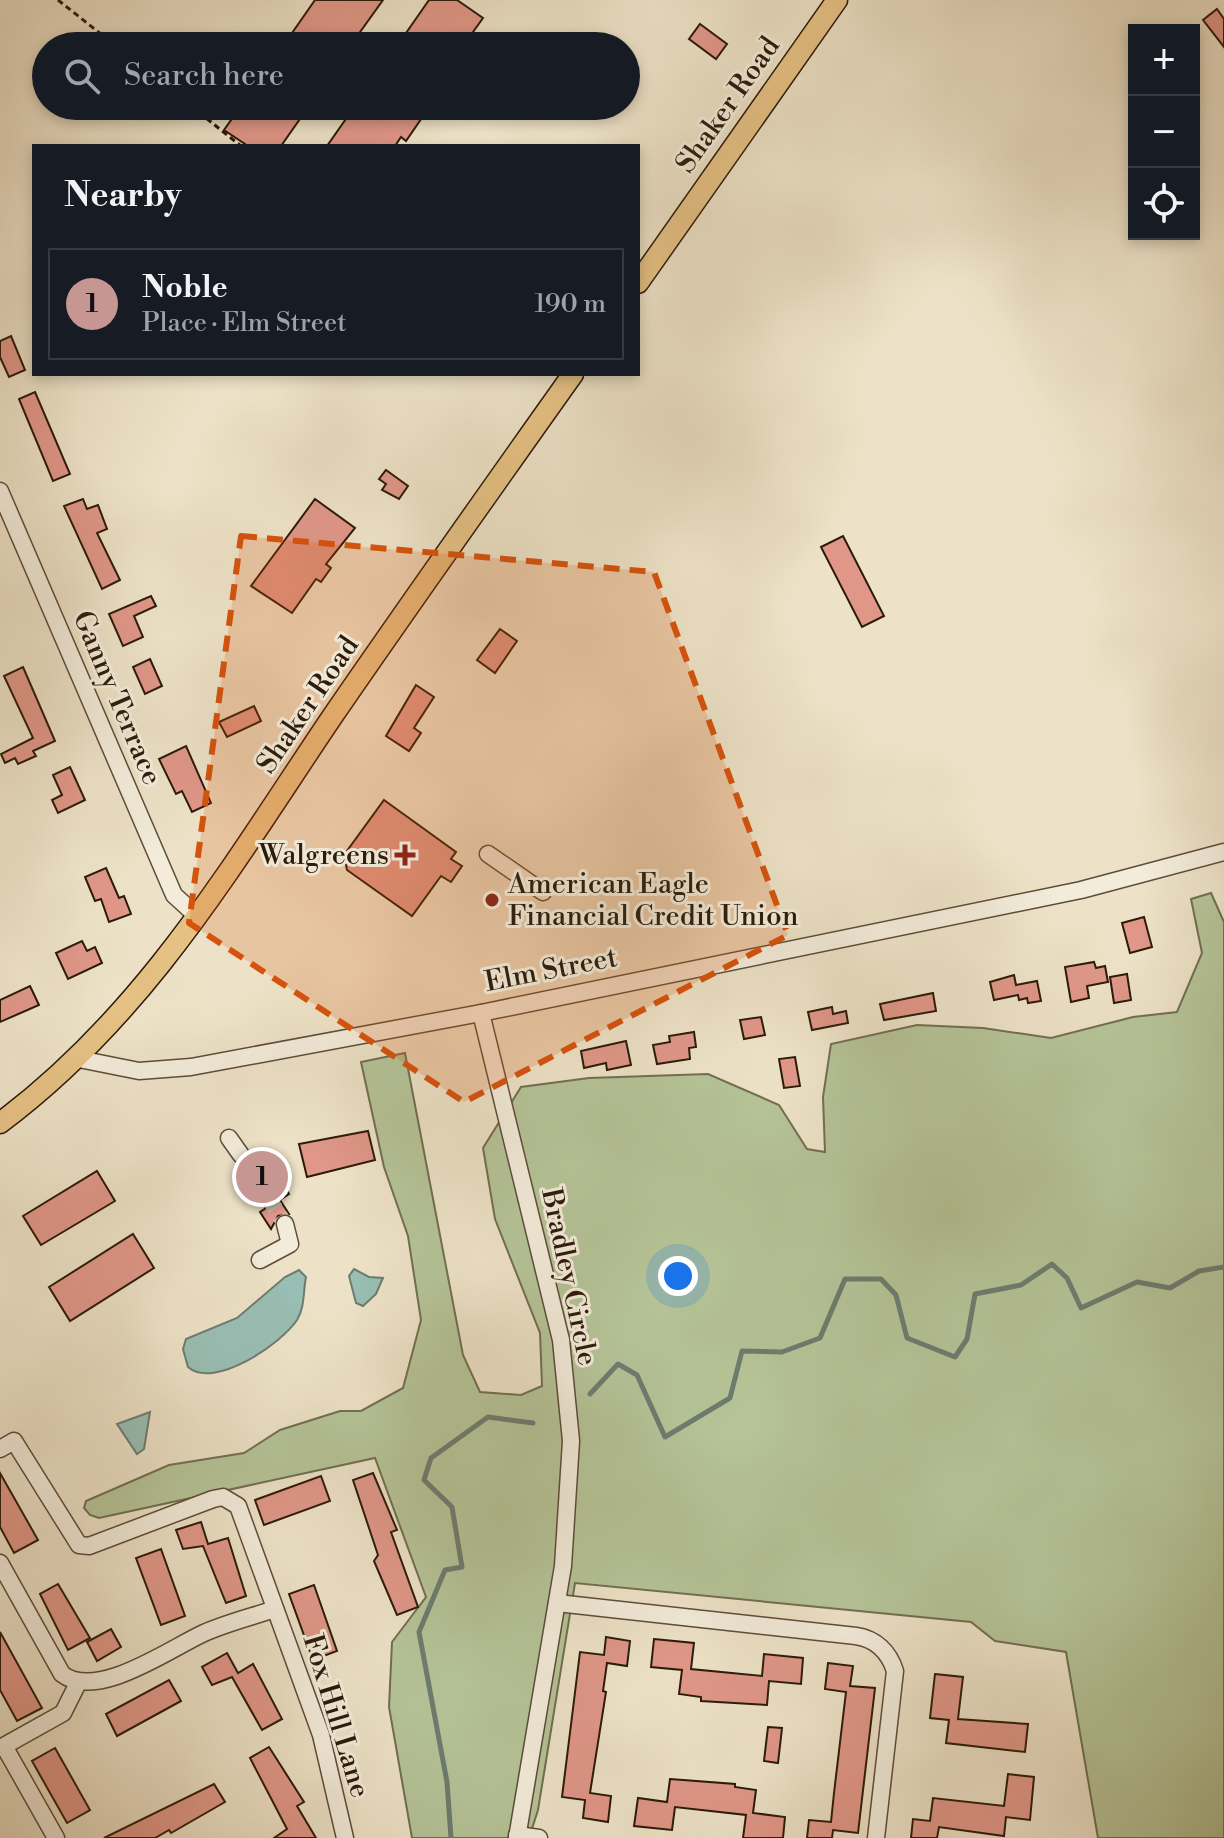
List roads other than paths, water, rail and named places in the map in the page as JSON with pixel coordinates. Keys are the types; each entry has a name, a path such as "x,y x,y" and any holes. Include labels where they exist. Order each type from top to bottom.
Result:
{"main road":[{"name":"Shaker Road","path":"640,280 837,0"},
{"name":"Shaker Road","path":"79,1059 198,917 357,680 572,376"},
{"path":"0,1123 79,1059"}],"street":[{"name":"Ganny Terrace","path":"0,491 174,895 198,917"},
{"name":"Elm Street","path":"79,1059 139,1071 191,1067 481,1013 1081,890 1224,852"},
{"path":"488,854 543,892"},
{"name":"Bradley Circle","path":"481,1013 561,1340 571,1441 563,1566 517,1837 539,1838"},
{"path":"229,1138 241,1155"},
{"path":"260,1260 290,1244 285,1224"},
{"name":"Fox Hill Lane","path":"0,1449 14,1441 79,1545 89,1546 213,1499 231,1500 238,1506 321,1735 345,1838"},
{"path":"0,1563 62,1674 78,1683 63,1713 4,1746 56,1838"},
{"path":"557,1603 856,1636 876,1644 890,1656 895,1671 876,1838"},
{"name":"Fox Hill Lane","path":"78,1683 119,1675 205,1633 275,1609"}],"water":[{"path":"354,1269 369,1277 383,1278 376,1294 363,1306 356,1303 349,1276"},
{"path":"299,1270 306,1277 301,1310 297,1320 277,1341 230,1369 199,1373 188,1367 183,1349 186,1339 237,1318 285,1277"},
{"path":"150,1412 144,1449 137,1454 117,1424"}],"waterway":[{"path":"590,1394 618,1364 637,1375 665,1437 730,1398 742,1351 782,1352 820,1338 845,1279 881,1279 896,1295 907,1338 955,1357 967,1339 975,1294 1021,1285 1052,1264 1067,1278 1081,1308 1137,1282 1170,1288 1199,1271 1224,1267"},
{"path":"451,1838 447,1782 419,1632 445,1570 462,1567 452,1507 424,1480 431,1458 488,1417 533,1423"}],"tunnel":[{"path":"241,1155 285,1224"}],"place":[{"name":"Walgreens","path":"405,855"},
{"name":"American Eagle Financial Credit Union","path":"492,900"},
{"name":"Noble","path":"262,1177"}]}
